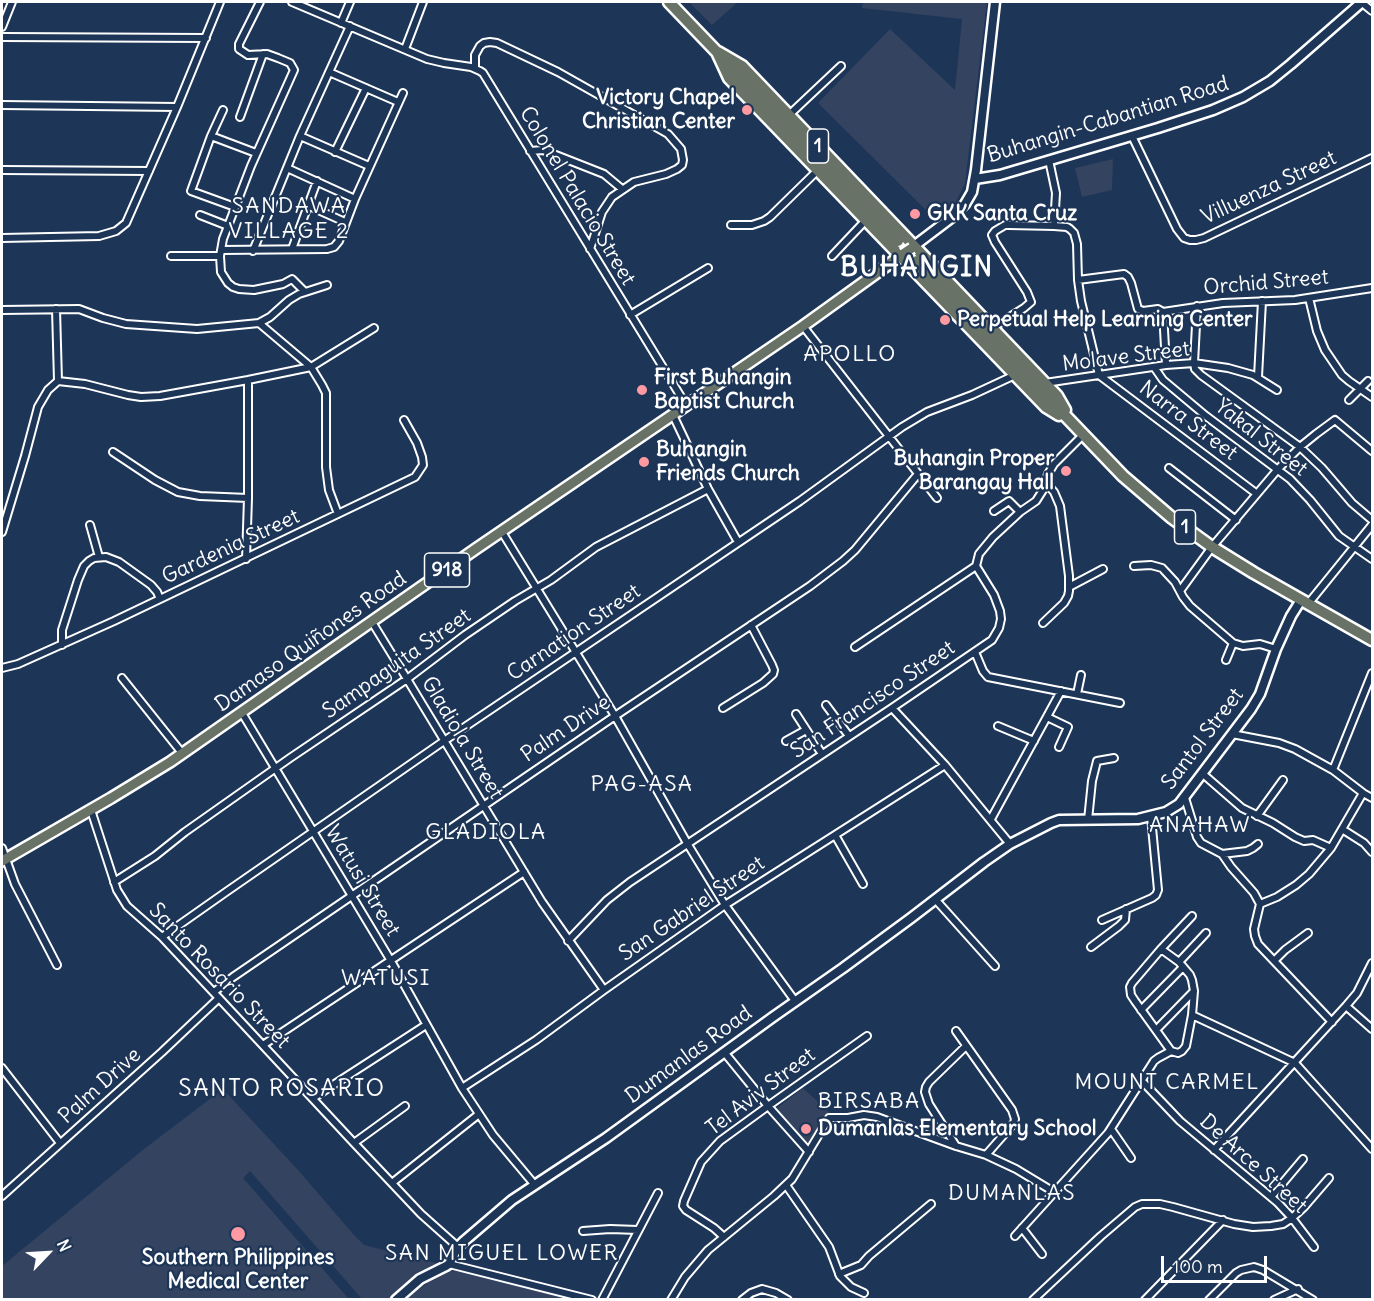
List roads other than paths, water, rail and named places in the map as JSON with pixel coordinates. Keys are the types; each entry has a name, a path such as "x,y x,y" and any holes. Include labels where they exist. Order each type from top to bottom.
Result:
{"highway":[{"name":"1","path":"669,2 898,241"},
{"name":"1","path":"717,52 742,66 789,115 1057,396 1073,424"},
{"name":"1","path":"717,52 729,78 1046,407 1073,424"},
{"name":"1","path":"917,261 1123,476 1172,518 1212,547 1254,573 1372,640"}],"main road":[{"path":"913,247 942,226 969,197 975,179 995,2"},
{"name":"Buhangin-Cabantian Road","path":"975,179 1000,175 1132,136 1220,107 1255,91 1291,64 1361,2"},
{"name":"918","path":"902,255 913,247"},
{"name":"Damaso Quiñones Road","path":"3,860 91,810 182,753 902,255"},
{"name":"Santol Street","path":"1010,844 1051,823 1068,819 1126,820 1151,817 1172,809 1185,798 1251,709 1260,694 1275,649 1291,616 1304,602"},
{"name":"Dumanlas Road","path":"449,1264 459,1247 507,1204 606,1138 843,968 1010,844"},
{"path":"396,1299 420,1279 449,1264"}],"street":[{"path":"2,27 12,2"},
{"path":"2,238 89,238 116,231 126,223 220,2"},
{"path":"260,2 238,46 248,55 272,55 290,63 294,70 256,153 228,226 221,253 221,272 233,287 245,290 284,284 292,279 304,292"},
{"path":"292,2 435,61 475,68 475,55 480,46 484,43 497,43 585,87 668,134 681,149 682,165 666,174 634,182 612,196 602,213 590,249"},
{"path":"341,22 350,2"},
{"path":"405,50 423,2"},
{"path":"1361,2 1372,10"},
{"path":"253,251 300,136 350,26"},
{"path":"2,37 206,38"},
{"path":"240,117 263,54"},
{"path":"789,115 841,66"},
{"name":"Colonel Palacio Street","path":"475,68 483,74 686,405"},
{"path":"329,72 398,102"},
{"path":"335,152 366,88"},
{"path":"171,255 334,247 339,241 369,166 403,93"},
{"path":"2,105 177,107"},
{"path":"224,110 211,136 191,191 235,207"},
{"path":"211,136 256,153"},
{"path":"300,136 369,166"},
{"name":"Villuenza Street","path":"1132,136 1177,230 1184,238 1190,240 1204,238 1372,158"},
{"path":"530,151 543,150 604,174 622,189"},
{"path":"1049,160 1056,193 1054,226"},
{"path":"287,168 355,199"},
{"path":"2,170 149,171"},
{"path":"731,225 752,225 764,221 818,170"},
{"path":"292,249 317,181"},
{"path":"307,206 345,222"},
{"path":"200,215 228,226"},
{"path":"832,256 866,220"},
{"path":"992,328 1031,302 995,242 993,233 1005,225 1066,227 1074,233 1077,244 1081,301 1099,375"},
{"path":"630,315 708,268"},
{"path":"1078,280 1124,274 1128,277 1138,309 1158,309 1163,312 1166,365"},
{"path":"2,310 79,309 126,324 197,329 259,323 270,317 289,300 304,292 327,285"},
{"name":"Orchid Street","path":"1163,312 1223,303 1309,298 1372,288"},
{"path":"1309,298 1317,331 1325,350 1342,375 1372,397"},
{"path":"1258,377 1262,301"},
{"path":"1197,306 1195,369 1300,447 1372,522 1354,547 1304,602"},
{"path":"56,309 58,381"},
{"path":"259,323 311,367 326,393 326,467 329,490 338,514"},
{"path":"802,326 938,498"},
{"path":"2,532 26,456 38,406 48,390 58,381 85,384 141,397 160,396 311,367 374,328"},
{"name":"Molave Street","path":"1045,383 1194,363 1228,368 1258,377 1278,390"},
{"name":"Yakal Street","path":"1154,367 1163,380 1178,393 1239,442 1278,469 1300,489 1339,536 1372,559"},
{"name":"Carnation Street","path":"162,937 444,741 800,501 889,437 927,412 1015,375"},
{"name":"Narra Street","path":"1099,375 1257,494"},
{"path":"246,559 248,380"},
{"path":"1349,400 1368,381"},
{"path":"673,415 708,489 738,542"},
{"name":"Gardenia Street","path":"2,668 18,664 62,645 415,477 423,465 422,457 404,420"},
{"path":"1180,591 1212,547 1278,469 1300,447 1335,420 1372,451"},
{"path":"855,647 976,566 979,554 985,545 1020,512 1036,501 1054,464 1083,435"},
{"path":"113,452 154,480 178,492 200,496 248,498"},
{"path":"1169,468 1236,520"},
{"name":"Palm Drive","path":"2,1196 162,1052 233,977 810,586 843,561 864,540 918,474"},
{"path":"1044,623 1064,603 1069,587 1060,506 1054,492 1046,483"},
{"name":"Sampaguita Street","path":"114,882 155,856 275,768 586,554 606,541 708,489"},
{"path":"994,511 1009,501 1020,512"},
{"path":"90,525 99,557"},
{"path":"502,532 615,716 725,905 795,1001"},
{"path":"62,645 62,630 82,569 89,561 99,557 119,562 148,582 160,599"},
{"path":"1134,566 1151,565 1162,568 1190,606 1233,643 1243,646 1260,644 1275,649"},
{"name":"San Francisco Street","path":"568,941 617,891 992,640 1001,619 1000,611 998,603 976,566"},
{"path":"1069,587 1103,569"},
{"name":"Gladiola Street","path":"372,622 524,872 568,941 603,990"},
{"path":"723,708 763,683 774,670 751,625"},
{"path":"1226,660 1233,643"},
{"path":"975,652 982,671 988,677 1120,703"},
{"path":"1333,770 1372,673"},
{"path":"1077,694 1081,675"},
{"path":"122,678 182,753"},
{"path":"991,819 1061,690"},
{"path":"826,705 849,736"},
{"path":"892,708 945,765 1010,844"},
{"name":"Watusi Street","path":"242,712 391,962 478,1114 534,1184"},
{"path":"796,714 822,754"},
{"path":"1047,717 1068,727 1059,747"},
{"path":"998,726 1034,741"},
{"path":"786,741 806,730"},
{"path":"1232,734 1287,745 1333,770 1372,798"},
{"path":"1088,820 1096,761 1114,758"},
{"name":"San Gabriel Street","path":"462,1088 536,1040 725,905 945,765"},
{"path":"1203,774 1242,808 1295,837 1304,841 1312,840 1331,848"},
{"path":"1257,816 1283,780"},
{"path":"1260,904 1277,897 1309,874 1331,848 1363,793"},
{"path":"1185,798 1201,843 1222,854 1254,893 1260,904 1254,929 1258,945 1332,1022"},
{"name":"Santo Rosario Street","path":"91,810 114,882 127,906 162,937 392,1183 429,1221 459,1247"},
{"path":"1102,920 1152,898 1158,892 1151,817"},
{"path":"1342,829 1364,843 1372,852"},
{"path":"835,835 863,884"},
{"path":"1222,854 1247,850 1258,844"},
{"path":"2,848 3,860 57,965"},
{"path":"263,1045 524,872"},
{"path":"935,899 995,966"},
{"path":"1091,947 1125,920 1126,909"},
{"path":"1171,1051 1131,995 1130,987 1192,916"},
{"path":"1141,1010 1206,933"},
{"path":"1274,961 1308,933"},
{"path":"1015,1236 1111,1130 1154,1061 1163,1054 1171,1051 1178,1053 1184,1048 1192,1015 1194,991 1192,980 1181,965 1161,949"},
{"path":"1214,1150 1357,993 1372,963"},
{"path":"1155,1030 1194,991"},
{"path":"1346,1006 1372,1029"},
{"path":"1192,1015 1295,1063 1372,1149"},
{"path":"312,1098 426,1025"},
{"path":"956,1031 1012,1110 1015,1119 986,1155"},
{"name":"Tel Aviv Street","path":"724,1237 683,1206 701,1162 720,1141 867,1036"},
{"path":"956,1146 929,1104 925,1092 929,1082 966,1046"},
{"path":"724,1052 809,1152"},
{"path":"2,1068 60,1143"},
{"name":"De Arce Street","path":"1142,1081 1173,1114 1271,1197 1292,1218 1314,1247"},
{"path":"354,1143 405,1106"},
{"path":"392,1183 478,1114"},
{"path":"671,1299 708,1250 786,1185 797,1172 829,1118 864,1115 877,1117 986,1155 1016,1169 1054,1192"},
{"path":"1111,1130 1131,1158"},
{"path":"1271,1197 1303,1159"},
{"path":"1034,1299 1129,1211 1142,1204 1160,1204 1243,1226 1264,1227 1278,1225 1292,1218 1329,1178"},
{"path":"786,1185 829,1247 839,1274 851,1287 864,1293"},
{"path":"602,1299 658,1193"},
{"path":"839,1274 861,1264 931,1204"},
{"path":"1145,1299 1222,1220"},
{"path":"1022,1228 1042,1254"},
{"path":"583,1231 638,1230"},
{"path":"449,1264 592,1299"},
{"path":"1209,1299 1236,1273 1254,1267 1313,1299"},
{"path":"742,1299 762,1289 788,1299"},
{"path":"1274,1299 1298,1289"}],"place":[{"name":"Victory Chapel Christian Center","path":"747,110"},
{"name":"GKK Santa Cruz","path":"915,214"},
{"name":"Perpetual Help Learning Center","path":"945,320"},
{"name":"First Buhangin Baptist Church","path":"642,390"},
{"name":"Buhangin Friends Church","path":"644,462"},
{"name":"Buhangin Proper Barangay Hall","path":"1066,471"},
{"name":"Dumanlas Elementary School","path":"806,1129"},
{"name":"Southern Philippines Medical Center","path":"238,1234"}],"district":[{"name":"SANDAWA VILLAGE 2","path":"289,220"},
{"name":"BUHANGIN","path":"917,268"},
{"name":"APOLLO","path":"850,355"},
{"name":"PAG-ASA","path":"642,785"},
{"name":"ANAHAW","path":"1200,826"},
{"name":"GLADIOLA","path":"486,833"},
{"name":"WATUSI","path":"386,979"},
{"name":"MOUNT CARMEL","path":"1167,1083"},
{"name":"SANTO ROSARIO","path":"282,1089"},
{"name":"BIRSABA","path":"869,1102"},
{"name":"DUMANLAS","path":"1012,1194"},
{"name":"SAN MIGUEL LOWER","path":"502,1254"}]}
